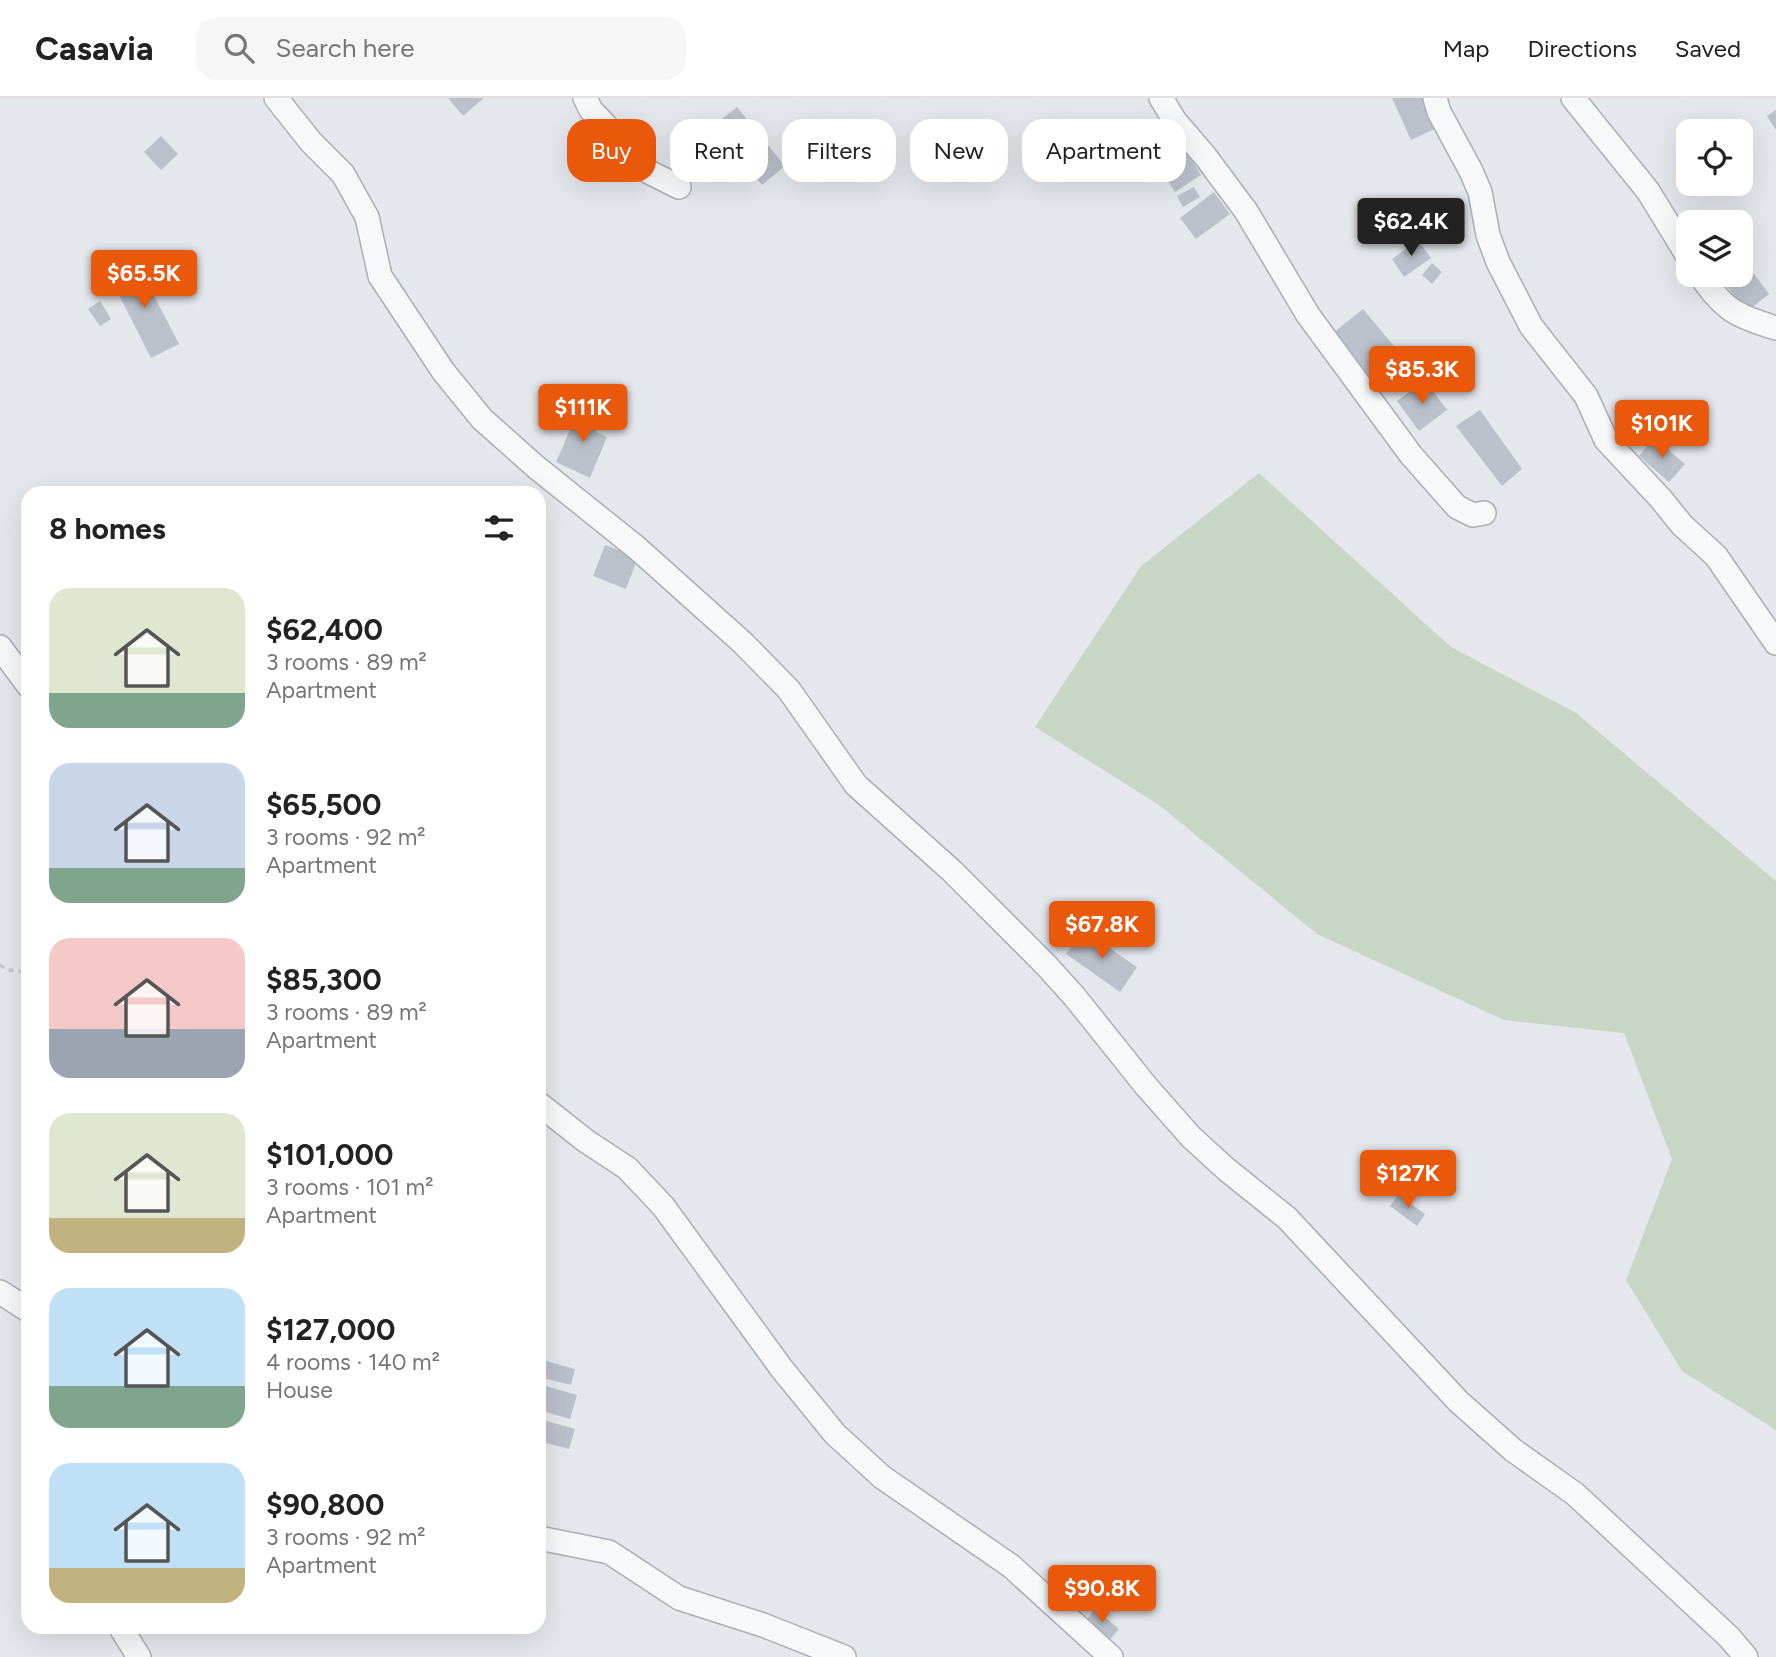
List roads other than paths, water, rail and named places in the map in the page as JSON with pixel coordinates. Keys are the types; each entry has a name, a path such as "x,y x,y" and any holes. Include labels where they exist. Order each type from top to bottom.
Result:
{"street":[{"path":"276,98 343,174 368,217 380,276 443,371 482,419 536,467 637,548 743,643 789,690 856,785 952,871 1053,973 1191,1137 1287,1218 1458,1401 1513,1450 1575,1494 1729,1637 1746,1657"},
{"path":"1161,98 1175,121 1246,211 1308,316 1411,455 1457,508 1473,515 1484,513"},
{"path":"1435,98 1439,112 1480,192 1488,235 1498,262 1531,326 1586,396 1606,440 1682,525 1716,556 1776,643"},
{"path":"1573,98 1647,191 1676,237"},
{"path":"589,102 649,172 679,187"},
{"path":"1708,287 1716,299 1742,318 1776,328"},
{"path":"0,647 21,676"},
{"path":"546,1110 586,1141 627,1168 663,1206 782,1369 835,1434 882,1477 1011,1566 1111,1657"},
{"path":"0,1292 21,1309"},
{"path":"546,1539 609,1552 679,1598 763,1625 844,1657"},
{"path":"125,1634 139,1657"}]}
